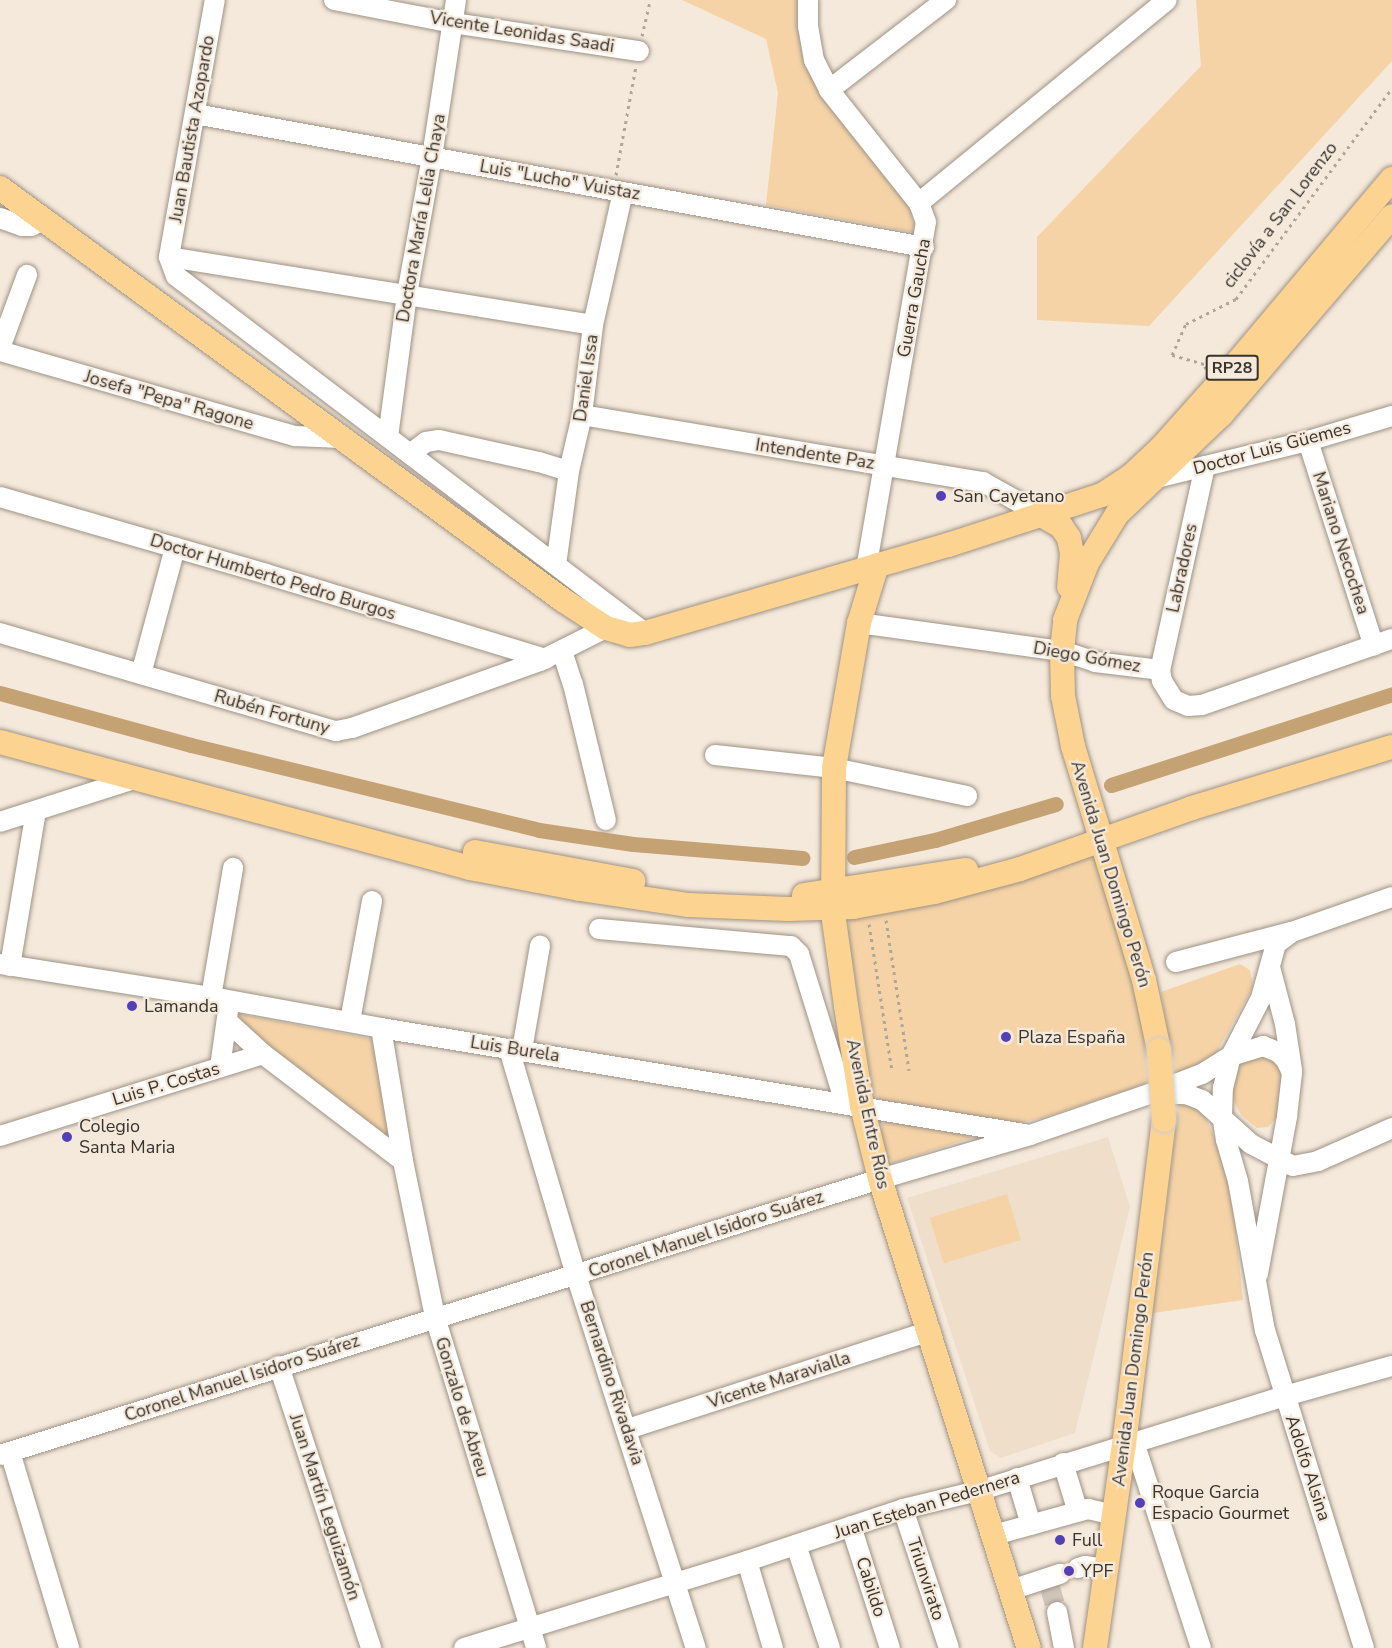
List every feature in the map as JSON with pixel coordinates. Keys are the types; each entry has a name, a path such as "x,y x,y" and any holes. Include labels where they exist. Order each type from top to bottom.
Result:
{"main road":[{"name":"RP28","path":"1040,514 1102,495 1131,476 1216,387 1392,179"},
{"path":"0,188 563,600 606,628 630,635 645,633 872,567 1040,514 1061,526 1071,545 1065,620"},
{"name":"Avenida Juan Domingo Perón","path":"1096,1645 1114,1515 1129,1443 1164,1120 1158,1050 1144,980 1073,746 1063,696 1062,651 1065,620 1095,547 1117,514 1221,416 1392,216"},
{"name":"Avenida Entre Ríos","path":"872,567 859,623 834,768 833,899 854,1105 930,1331 978,1491 1029,1648"},
{"path":"0,732 263,801 474,852 691,891 806,895 833,899 853,907 934,892 1020,868 1101,833 1186,803 1392,739"},
{"path":"0,742 470,868 580,889 689,905 751,908 833,899"},
{"path":"1101,833 1192,808 1392,747"}],"street":[{"name":"Juan Bautista Azopardo","path":"169,257 215,0"},
{"name":"Vicente Leonidas Saadi","path":"334,0 453,22 639,51"},
{"name":"Doctora María Lelia Chaya","path":"388,437 407,294 432,157 456,0"},
{"path":"808,0 808,26 814,60 830,90 919,203 1167,0"},
{"path":"830,90 946,0"},
{"name":"Luis \"Lucho\" Vuistaz","path":"195,114 924,247"},
{"name":"Daniel Issa","path":"556,565 569,471 582,415 593,325 618,191"},
{"name":"Guerra Gaucha","path":"872,567 885,465 924,247 926,222 919,203"},
{"path":"0,218 22,226 31,226 43,220"},
{"path":"593,325 169,257 176,276 645,633"},
{"path":"0,350 27,275"},
{"name":"Josefa \"Pepa\" Ragone","path":"0,350 295,436 340,438"},
{"name":"Intendente Paz","path":"582,415 984,482 1040,514"},
{"name":"Doctor Luis Güemes","path":"1152,479 1308,441 1392,416"},
{"path":"410,454 426,442 439,440 569,471"},
{"name":"Mariano Necochea","path":"1308,441 1383,643"},
{"name":"Labradores","path":"1160,670 1205,466"},
{"name":"Doctor Humberto Pedro Burgos","path":"0,497 553,655"},
{"path":"141,674 175,548"},
{"name":"Diego Gómez","path":"859,623 1062,651 1095,662 1160,670 1162,681 1174,700 1188,706 1202,705 1383,643"},
{"name":"Rubén Fortuny","path":"0,633 336,730 352,728 553,655 606,628"},
{"path":"553,655 573,684 606,820"},
{"path":"715,755 834,768 967,796"},
{"path":"0,822 137,778"},
{"path":"5,965 36,811"},
{"path":"220,1067 227,1021 220,998 233,868"},
{"path":"1176,962 1292,932 1392,897"},
{"path":"350,1021 372,901"},
{"path":"599,929 790,946 799,954 854,1105"},
{"path":"1269,964 1276,944 1292,932"},
{"name":"Bernardino Rivadavia","path":"540,946 515,1050 576,1275 628,1429 696,1648"},
{"name":"Adolfo Alsina","path":"1269,964 1262,998 1231,1056 1223,1088 1222,1115 1238,1181 1265,1331 1365,1648"},
{"name":"Adolfo Alsina","path":"1256,1286 1280,1160 1292,1074 1285,1024 1269,964"},
{"name":"Luis Burela","path":"5,965 220,998 381,1028 1029,1135"},
{"path":"227,1021 264,1054 403,1161"},
{"name":"Gonzalo de Abreu","path":"381,1028 403,1161 435,1317 536,1648"},
{"path":"1152,1093 1202,1074 1231,1056 1263,1046 1278,1052 1286,1060 1292,1074"},
{"name":"Luis P. Costas","path":"0,1136 264,1054"},
{"name":"Coronel Manuel Isidoro Suárez","path":"5,1454 435,1317 1029,1135 1152,1093 1186,1094 1202,1100 1222,1115 1251,1144 1293,1166 1318,1161 1392,1128"},
{"name":"Vicente Maravialla","path":"628,1429 930,1331"},
{"name":"Juan Martín Leguizamón","path":"279,1366 370,1648"},
{"name":"Juan Esteban Pedernera","path":"464,1648 747,1561 903,1509 978,1491 1129,1443 1392,1366"},
{"path":"1129,1443 1201,1648"},
{"path":"5,1454 69,1648"},
{"path":"1064,1463 1078,1512"},
{"path":"1017,1478 1031,1525"},
{"name":"Triunvirato","path":"903,1509 949,1648"},
{"path":"994,1536 1088,1509 1114,1515"},
{"name":"Cabildo","path":"851,1526 890,1648"},
{"path":"796,1545 830,1648"},
{"path":"747,1561 773,1648"},
{"path":"1011,1590 1085,1566 1106,1569"},
{"path":"1057,1612 1064,1643 1096,1645"}],"path":[{"path":"618,191 639,51 650,0"},
{"name":"ciclovía a San Lorenzo","path":"1216,387 1204,364 1172,355 1186,324 1236,299 1392,88"},
{"path":"886,920 909,1070"},
{"path":"869,924 892,1071"}],"shaded area":[{"path":"682,0 799,0 824,98 910,209 916,233 766,205 778,93 766,39"},
{"path":"1196,0 1392,0 1392,61 1149,326 1037,320 1037,237 1201,66"},
{"path":"1090,856 1097,861 1133,986 1143,1034 1149,1083 1042,1118 1018,1123 879,1100 873,1091 848,933 849,921 853,917 1009,885"},
{"path":"1240,964 1250,970 1253,987 1215,1055 1206,1063 1174,1074 1161,992"},
{"path":"240,1014 372,1039 393,1140 241,1025"},
{"path":"1265,1053 1285,1070 1280,1114 1268,1127 1257,1128 1241,1115 1232,1097 1232,1079 1241,1061"},
{"path":"1176,1099 1190,1101 1203,1111 1230,1175 1243,1300 1153,1313 1177,1121"},
{"path":"888,1121 969,1134 971,1138 894,1163 885,1155 881,1131 882,1125"},
{"path":"1108,1137 1130,1207 1075,1433 1001,1458 990,1451 907,1198"},
{"path":"1007,1194 1021,1240 944,1264 930,1218"}],"waterway":[{"path":"0,693 191,745 539,830 633,844 802,858"},
{"path":"1111,785 1392,694"},
{"path":"854,857 935,840 1056,804"}],"tunnel":[{"path":"1049,1584 1057,1612"}],"place":[{"name":"San Cayetano","path":"941,496"},
{"name":"Lamanda","path":"132,1006"},
{"name":"Plaza España","path":"1006,1037"},
{"name":"Colegio Santa Maria","path":"67,1137"},
{"name":"Roque Garcia Espacio Gourmet","path":"1140,1503"},
{"name":"Full","path":"1060,1540"},
{"name":"YPF","path":"1069,1571"}]}
